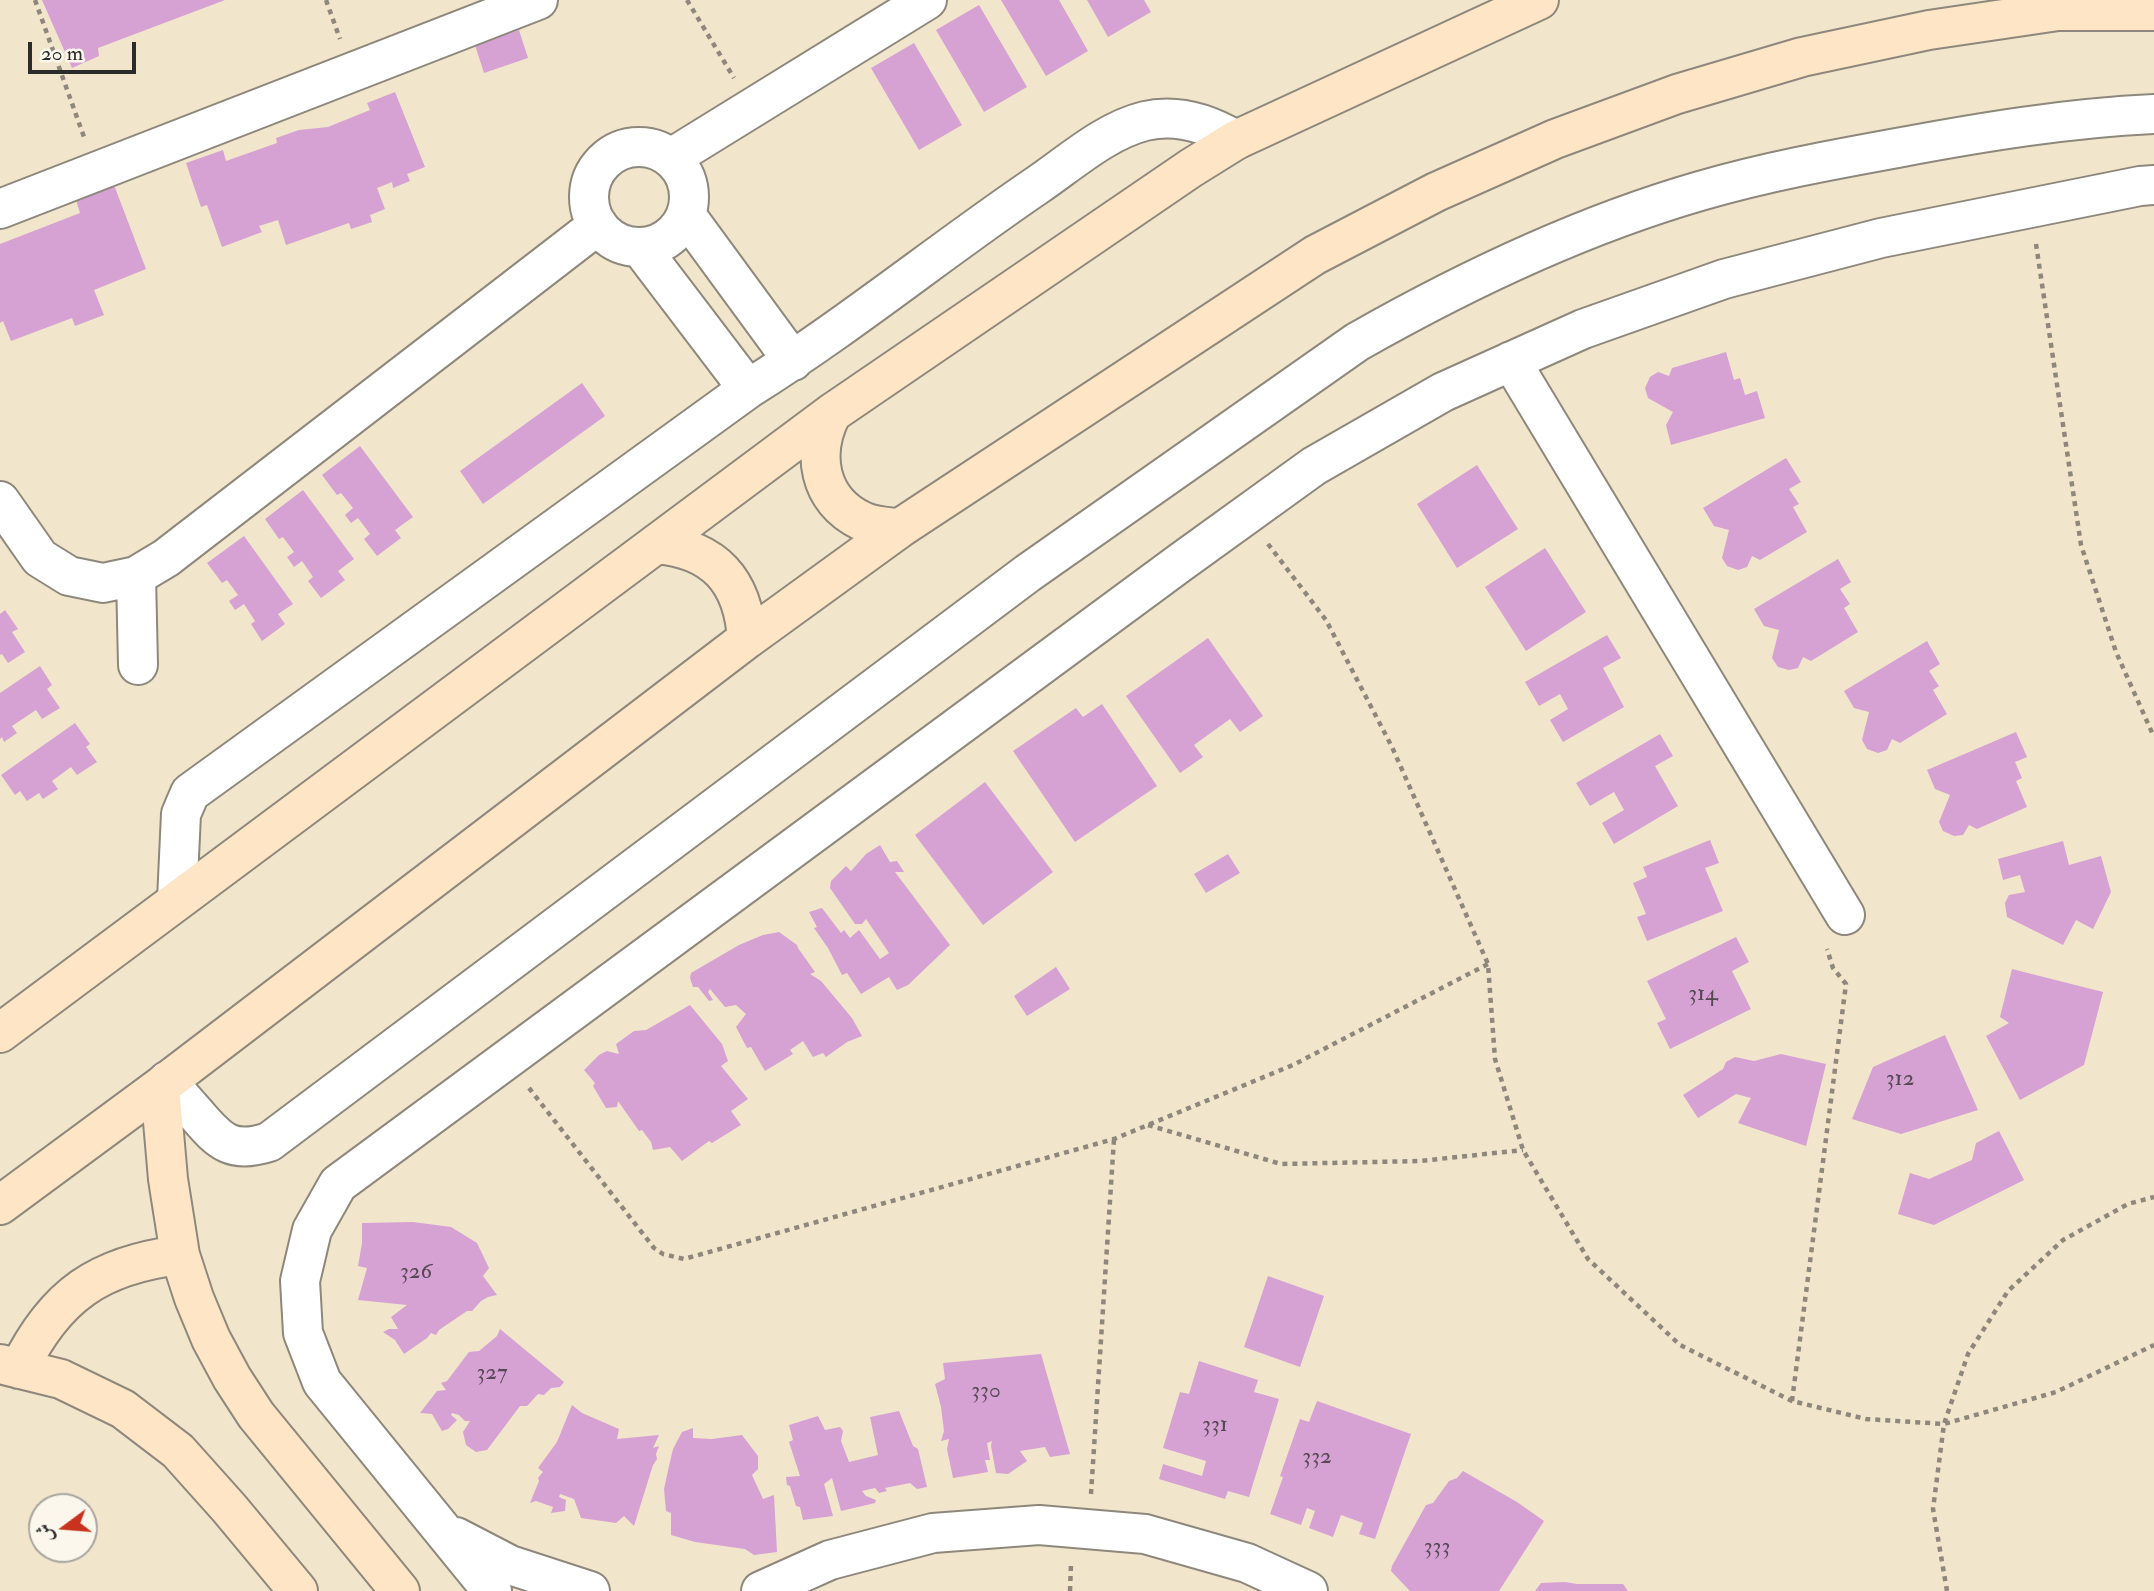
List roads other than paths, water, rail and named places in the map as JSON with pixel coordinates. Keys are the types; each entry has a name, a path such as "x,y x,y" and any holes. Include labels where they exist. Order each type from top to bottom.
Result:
{"street":[{"path":"0,209 538,0"},
{"path":"671,158 927,0"},
{"path":"0,1032 832,413 1191,168 1236,141 1539,0"},
{"path":"0,1205 164,1084 747,639 900,528 1315,255 1436,192 1555,139 1677,94 1802,57 1916,32 2058,11 2154,11"},
{"path":"164,1084 216,1137 245,1147 269,1142 1028,573 1357,342 1471,280 1614,219 1700,191 1788,168 1962,135 2048,123 2154,114"},
{"path":"177,900 181,814 190,793 748,389 793,361 1010,203 1126,127 1149,120 1171,118 1194,121 1217,129 1236,141"},
{"path":"642,146 671,158 681,170 687,184 689,200 685,215 675,232 659,243 640,247 609,237 598,225 591,211 589,195 599,165 626,148 642,146"},
{"path":"492,1591 322,1382 303,1333 300,1281 312,1230 338,1184 1314,466 1443,391 1583,329 1724,279 1881,238 2140,186 2154,186"},
{"path":"685,215 793,361"},
{"path":"0,501 40,558 69,576 103,583 136,576 166,558 598,225"},
{"path":"640,247 748,389"},
{"path":"1511,361 1841,908"},
{"path":"832,413 824,429 820,447 823,474 834,499 864,522 881,527 900,528"},
{"path":"656,544 675,545 693,551 709,560 723,573 742,604 747,639"},
{"path":"136,576 138,665"},
{"path":"164,1084 168,1179 180,1255 211,1339 256,1415 400,1591"},
{"path":"180,1255 122,1266 95,1279 49,1318 32,1342 9,1366 61,1379 123,1409 178,1451 298,1591"},
{"path":"761,1591 830,1560 933,1533 1039,1525 1144,1534 1247,1563 1308,1591"},
{"path":"442,1529 510,1564 590,1591"}]}
